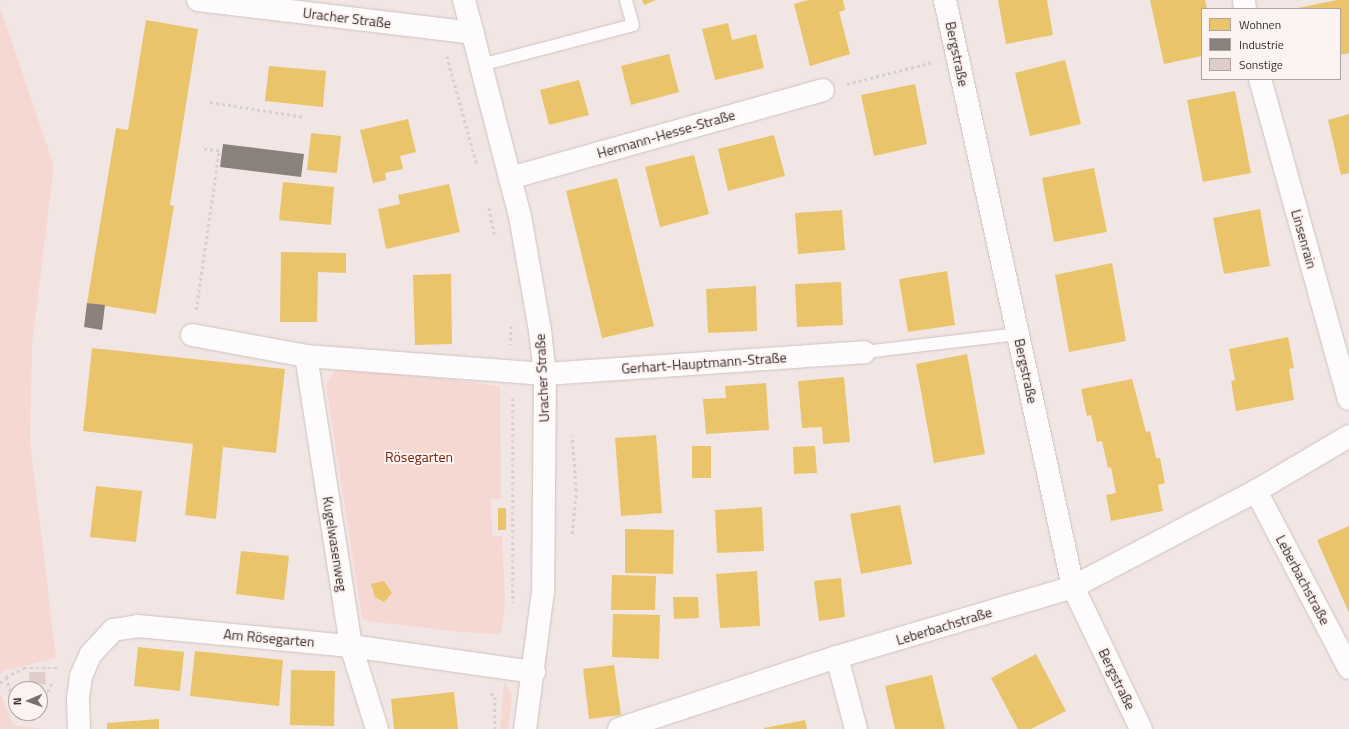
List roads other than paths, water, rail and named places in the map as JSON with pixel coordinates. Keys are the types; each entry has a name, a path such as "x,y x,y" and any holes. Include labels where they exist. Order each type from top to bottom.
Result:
{"street":[{"name":"Uracher Straße","path":"198,0 473,33"},
{"name":"Uracher Straße","path":"464,0 510,178 530,269 545,374 543,591 534,672 525,729"},
{"name":"Bergstraße","path":"945,0 1073,587 1141,729"},
{"name":"Linsenrain","path":"1260,80 1349,399"},
{"name":"Hermann-Hesse-Straße","path":"510,178 823,90"},
{"path":"192,335 306,356 545,374"},
{"name":"Gerhart-Hauptmann-Straße","path":"545,374 864,352"},
{"name":"Kugelwasenweg","path":"306,356 350,646 377,729"},
{"name":"Leberbachstraße","path":"628,728 837,658 1073,587 1256,491 1349,436"},
{"name":"Leberbachstraße","path":"1256,491 1349,668"},
{"name":"Am Rösegarten","path":"79,729 78,698 81,676 91,654 113,630 138,626 350,646 534,672"},
{"path":"837,658 856,729"}],"lane":[{"path":"481,65 633,25 626,0"},
{"path":"864,352 1018,334"}],"park label":[{"name":"Rösegarten","path":"419,457"}]}
